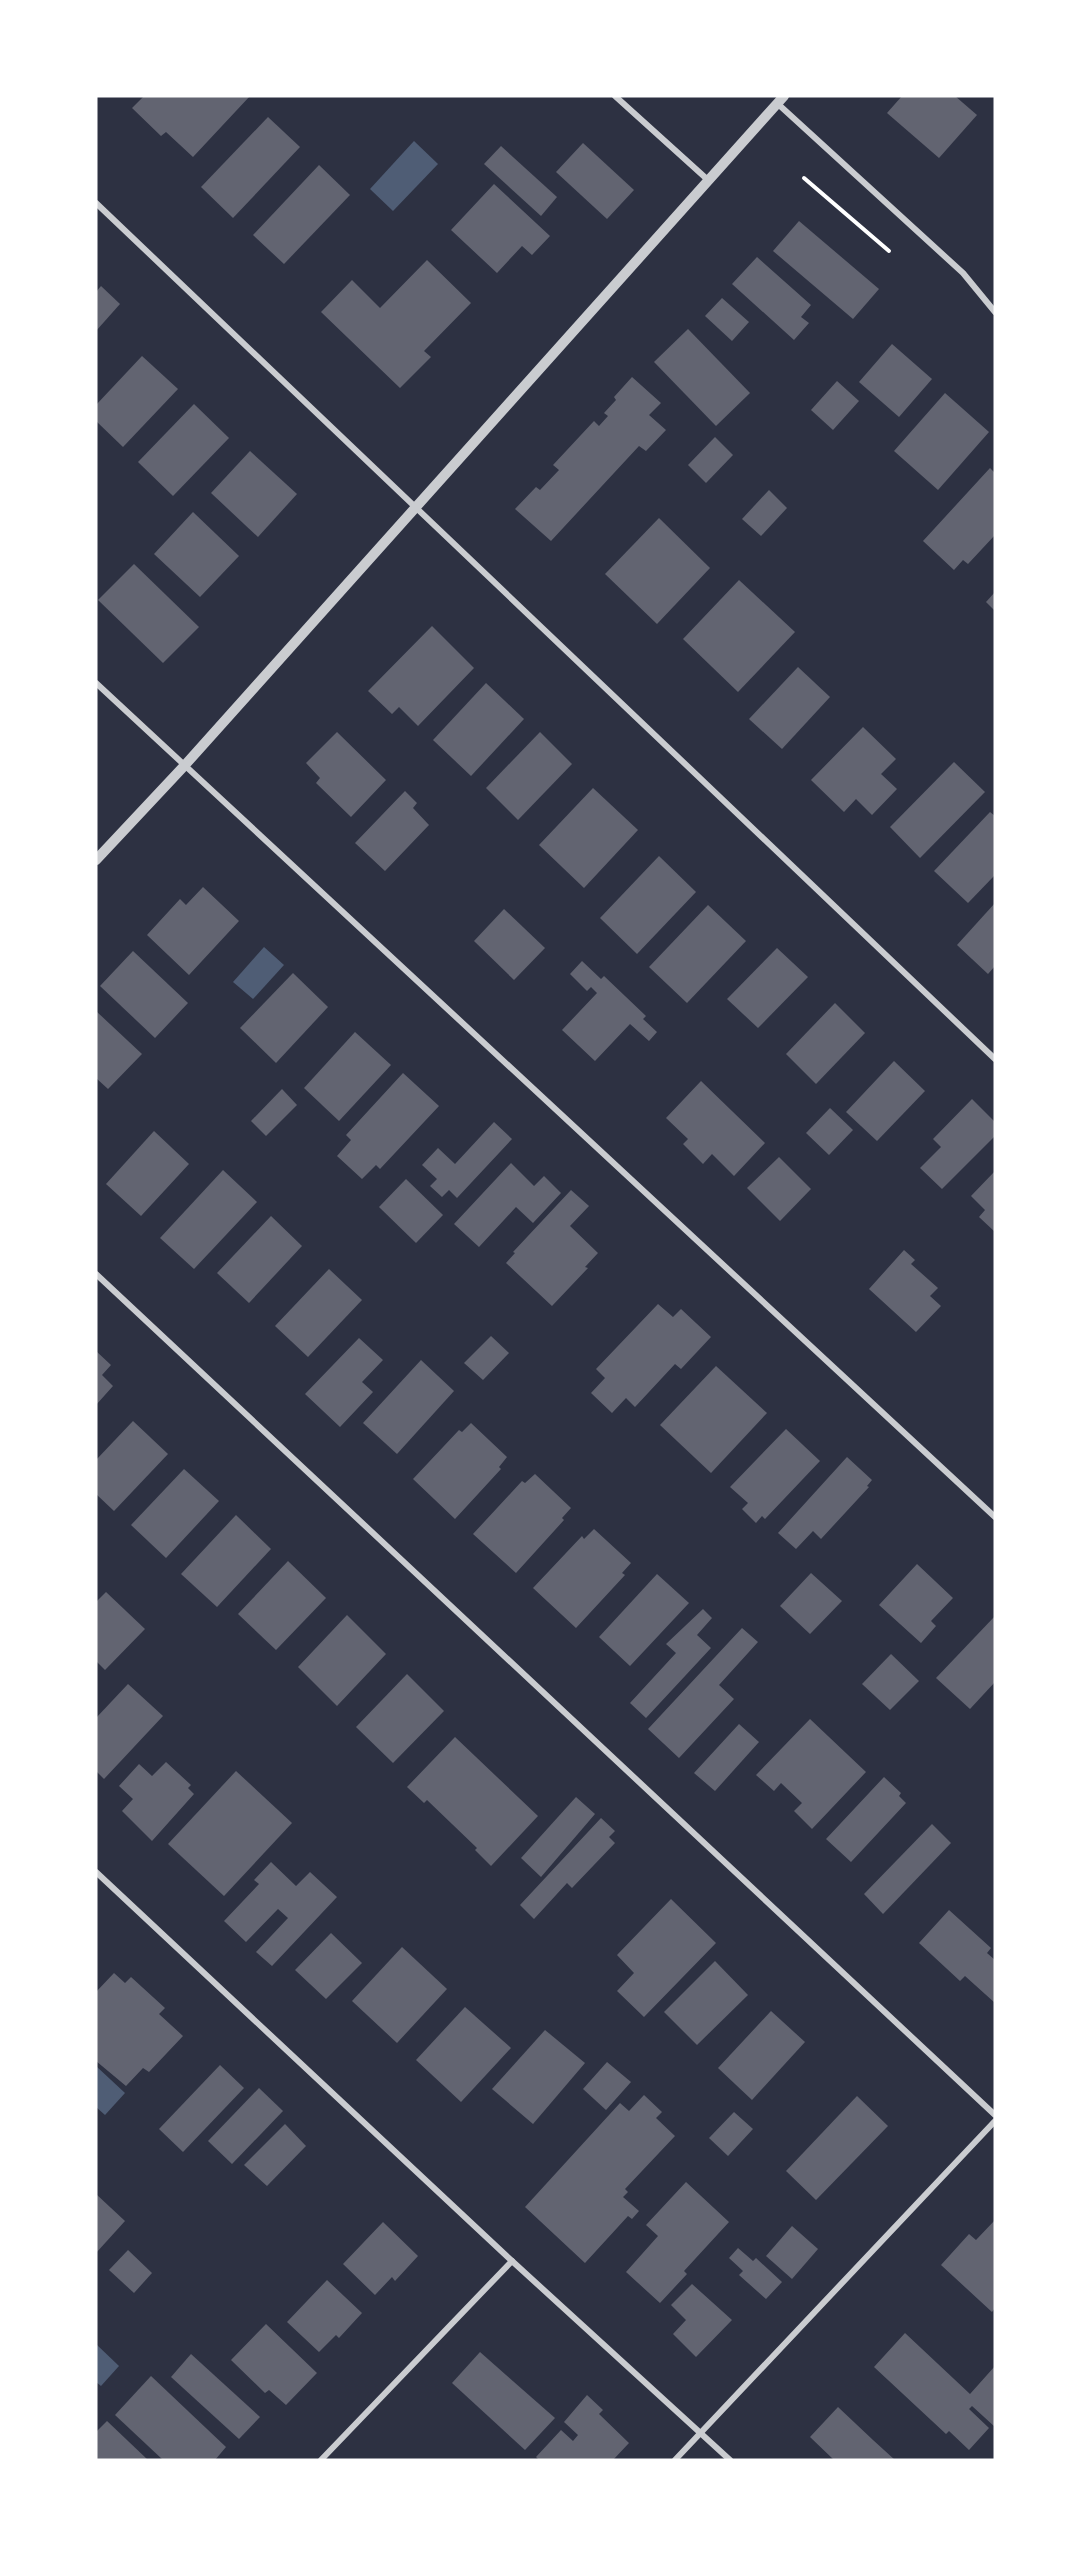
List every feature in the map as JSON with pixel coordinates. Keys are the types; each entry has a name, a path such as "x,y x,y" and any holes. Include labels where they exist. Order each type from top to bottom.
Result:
{"street":[{"path":"615,96 708,180"},
{"path":"96,860 185,765 781,100 963,273 995,312"},
{"path":"96,202 995,1059"},
{"path":"96,683 995,1517"},
{"path":"96,1274 995,2115"},
{"path":"96,1872 512,2261 730,2460"},
{"path":"675,2460 995,2121"},
{"path":"321,2460 512,2261"}],"path":[{"path":"804,178 889,251"}],"water":[{"path":"414,141 438,164 393,211 370,189"},
{"path":"264,947 284,965 253,999 233,982"},
{"path":"96,2066 125,2093 105,2115 96,2107"},
{"path":"96,2344 119,2366 101,2386 96,2382"}],"building":[{"path":"144,96 250,96 193,157 166,132 161,136 132,108"},
{"path":"902,96 955,96 977,115 939,158 887,113"},
{"path":"268,117 300,147 233,218 201,187"},
{"path":"583,143 634,190 607,219 556,172"},
{"path":"501,146 557,197 541,216 484,164"},
{"path":"319,165 350,195 284,264 253,235"},
{"path":"494,184 550,236 532,255 522,246 497,273 451,230"},
{"path":"799,221 879,289 853,319 773,251"},
{"path":"757,257 811,305 801,317 809,323 794,340 732,284"},
{"path":"427,260 471,303 424,351 431,357 400,388 321,312 352,280 380,308"},
{"path":"101,286 120,304 96,331 96,292"},
{"path":"722,298 749,322 732,341 705,316"},
{"path":"688,329 750,393 716,426 654,362"},
{"path":"892,344 932,379 899,417 859,382"},
{"path":"142,356 178,389 123,447 96,421 96,405"},
{"path":"632,377 661,403 649,415 666,430 646,451 639,446 551,541 515,509 536,487 540,490 559,470 553,465 594,421 599,426 608,416 604,413 616,400 614,397"},
{"path":"837,381 859,401 833,430 811,410"},
{"path":"945,393 989,432 938,490 894,451"},
{"path":"194,404 229,438 173,496 138,462"},
{"path":"715,437 733,455 706,483 688,465"},
{"path":"250,451 297,494 258,537 211,493"},
{"path":"990,468 995,473 995,535 968,564 963,560 954,570 923,541"},
{"path":"769,490 787,508 761,536 742,519"},
{"path":"193,512 239,556 200,597 154,554"},
{"path":"659,518 710,568 657,624 605,574"},
{"path":"134,564 199,627 163,663 98,600"},
{"path":"739,580 795,632 738,692 683,639"},
{"path":"995,592 995,611 986,602"},
{"path":"432,626 474,668 418,726 399,707 392,714 368,691"},
{"path":"798,667 830,697 782,749 749,719"},
{"path":"486,683 524,719 471,776 433,740"},
{"path":"863,727 896,759 881,774 897,789 872,815 856,799 844,812 811,780"},
{"path":"337,732 386,780 351,817 316,783 320,778 306,763"},
{"path":"540,732 572,764 518,820 486,788"},
{"path":"954,762 985,792 920,858 890,827"},
{"path":"593,788 638,830 584,888 539,845"},
{"path":"405,791 417,803 413,808 429,825 385,871 355,843"},
{"path":"990,812 995,816 995,875 968,903 934,871"},
{"path":"659,856 696,892 637,954 600,918"},
{"path":"203,887 239,921 189,975 147,935 180,899 186,905"},
{"path":"995,903 995,966 988,974 957,945"},
{"path":"708,905 746,941 687,1003 649,967"},
{"path":"504,909 545,948 514,980 474,941"},
{"path":"777,948 808,977 758,1028 727,999"},
{"path":"133,951 188,1003 155,1038 100,986"},
{"path":"582,961 601,979 604,976 646,1016 643,1019 657,1032 649,1041 630,1024 595,1061 562,1030 597,993 591,987 587,991 570,974"},
{"path":"293,973 328,1007 276,1063 240,1028"},
{"path":"835,1003 865,1033 816,1084 786,1054"},
{"path":"96,1011 142,1054 108,1089 96,1078"},
{"path":"355,1032 391,1065 339,1121 304,1088"},
{"path":"894,1061 925,1091 877,1141 846,1112"},
{"path":"403,1073 439,1106 380,1169 376,1165 362,1179 337,1156 351,1140 346,1135"},
{"path":"701,1081 765,1143 734,1176 712,1154 703,1164 683,1144 688,1139 666,1118"},
{"path":"282,1089 297,1105 266,1136 251,1121"},
{"path":"972,1099 995,1122 995,1136 942,1189 920,1168 941,1147 933,1139"},
{"path":"830,1108 853,1130 829,1155 806,1133"},
{"path":"494,1122 512,1139 457,1198 449,1190 442,1197 430,1186 437,1179 422,1165 438,1148 455,1164"},
{"path":"154,1131 189,1164 141,1216 106,1184"},
{"path":"779,1157 811,1189 780,1221 747,1188"},
{"path":"511,1163 534,1186 544,1176 561,1193 533,1223 516,1207 479,1247 454,1224"},
{"path":"223,1170 257,1202 194,1269 160,1238"},
{"path":"995,1171 995,1232 979,1217 985,1210 971,1196"},
{"path":"406,1179 443,1215 416,1243 379,1207"},
{"path":"571,1190 589,1206 570,1226 598,1253 585,1267 588,1268 552,1306 506,1263 515,1253 513,1252"},
{"path":"271,1216 302,1246 249,1303 217,1273"},
{"path":"904,1250 915,1260 911,1264 938,1288 930,1296 941,1306 916,1332 869,1289"},
{"path":"329,1269 362,1300 308,1357 275,1326"},
{"path":"658,1304 673,1317 681,1309 711,1337 681,1369 675,1364 635,1407 626,1398 612,1413 591,1393 605,1378 596,1369"},
{"path":"491,1336 509,1353 483,1380 464,1363"},
{"path":"359,1338 383,1360 362,1382 373,1392 340,1427 305,1394"},
{"path":"96,1351 111,1365 102,1375 113,1386 96,1405"},
{"path":"421,1360 454,1391 397,1454 363,1423"},
{"path":"716,1366 767,1413 711,1473 660,1425"},
{"path":"133,1421 168,1454 114,1511 96,1494 96,1460"},
{"path":"471,1423 507,1457 499,1467 501,1469 455,1519 413,1479 459,1430 462,1432"},
{"path":"786,1429 820,1461 765,1519 762,1516 756,1523 742,1509 748,1503 730,1487"},
{"path":"847,1457 872,1480 867,1486 869,1487 821,1539 813,1531 796,1549 778,1533"},
{"path":"184,1469 219,1501 166,1558 131,1525"},
{"path":"535,1474 571,1508 562,1518 564,1520 516,1573 473,1534 522,1481 525,1483"},
{"path":"236,1515 271,1549 217,1607 181,1574"},
{"path":"594,1529 631,1563 622,1573 625,1575 576,1628 533,1588 582,1536 584,1539"},
{"path":"288,1561 326,1598 276,1650 238,1614"},
{"path":"917,1564 953,1598 931,1621 936,1626 921,1643 879,1605"},
{"path":"811,1573 842,1601 810,1634 780,1606"},
{"path":"657,1574 689,1603 630,1666 599,1637"},
{"path":"106,1592 145,1629 105,1670 96,1661 96,1602"},
{"path":"703,1609 712,1618 697,1635 711,1648 646,1718 630,1703 676,1653 666,1644"},
{"path":"347,1615 386,1654 337,1706 298,1667"},
{"path":"995,1616 995,1682 970,1709 936,1678"},
{"path":"742,1628 758,1642 719,1685 734,1699 679,1758 648,1729"},
{"path":"891,1654 919,1681 890,1710 862,1684"},
{"path":"407,1674 444,1711 393,1763 356,1727"},
{"path":"128,1684 163,1716 104,1779 96,1771 96,1718"},
{"path":"810,1719 866,1772 812,1829 794,1811 802,1803 781,1783 774,1791 756,1775"},
{"path":"739,1724 759,1742 715,1791 694,1773"},
{"path":"455,1737 538,1816 491,1866 475,1850 477,1848 427,1800 424,1803 407,1787"},
{"path":"166,1762 191,1785 188,1788 194,1794 152,1841 122,1811 133,1799 119,1786 139,1764 152,1776"},
{"path":"236,1771 292,1823 224,1896 168,1844"},
{"path":"884,1777 901,1793 899,1796 906,1803 851,1862 826,1839"},
{"path":"576,1797 595,1814 541,1877 521,1858"},
{"path":"601,1818 615,1831 609,1837 615,1843 572,1888 567,1883 534,1919 520,1905"},
{"path":"932,1824 951,1843 883,1914 864,1894"},
{"path":"271,1862 296,1886 310,1872 337,1897 272,1966 256,1952 288,1918 278,1909 246,1942 224,1921 259,1884 254,1880"},
{"path":"671,1899 716,1943 644,2017 617,1991 634,1973 617,1955"},
{"path":"949,1910 991,1948 987,1953 995,1960 995,2003 965,1976 960,1981 919,1943"},
{"path":"331,1933 362,1963 326,1999 295,1970"},
{"path":"402,1947 447,1989 397,2043 352,2001"},
{"path":"715,1961 748,1995 697,2045 664,2012"},
{"path":"114,1973 125,1983 131,1977 165,2008 159,2014 183,2036 149,2072 143,2068 126,2086 96,2061 96,1992"},
{"path":"465,2007 511,2048 461,2102 416,2060"},
{"path":"771,2011 805,2042 752,2100 718,2068"},
{"path":"545,2030 585,2063 533,2124 492,2089"},
{"path":"607,2062 631,2082 606,2110 583,2089"},
{"path":"220,2065 244,2088 183,2152 159,2129"},
{"path":"259,2088 283,2111 232,2164 208,2141"},
{"path":"644,2095 662,2112 656,2118 675,2136 625,2189 628,2192 623,2197 639,2211 632,2219 628,2216 585,2263 525,2207 620,2103 629,2111"},
{"path":"857,2096 888,2126 816,2200 786,2171"},
{"path":"734,2112 753,2129 728,2156 709,2138"},
{"path":"285,2124 306,2146 267,2186 244,2165"},
{"path":"686,2182 729,2222 684,2271 687,2274 660,2303 626,2272 658,2236 646,2225"},
{"path":"96,2194 125,2221 96,2253"},
{"path":"995,2220 995,2308 992,2312 941,2265 969,2234 976,2240"},
{"path":"383,2222 418,2256 395,2281 392,2277 375,2295 343,2264"},
{"path":"792,2226 818,2249 792,2279 766,2256"},
{"path":"738,2248 753,2261 756,2258 782,2282 766,2299 739,2275 743,2271 729,2258"},
{"path":"128,2250 152,2273 134,2293 109,2270"},
{"path":"327,2280 362,2313 339,2338 336,2335 319,2352 287,2322"},
{"path":"692,2284 732,2320 696,2357 673,2334 686,2320 671,2305"},
{"path":"266,2324 317,2373 286,2405 269,2390 265,2393 231,2360"},
{"path":"905,2333 970,2394 995,2366 995,2427 972,2406 969,2409 989,2428 969,2450 949,2431 946,2434 874,2367"},
{"path":"480,2352 555,2418 525,2450 452,2383"},
{"path":"191,2354 260,2417 239,2439 171,2377"},
{"path":"151,2376 226,2447 215,2460 163,2460 115,2415"},
{"path":"587,2395 603,2410 599,2414 629,2443 613,2460 539,2460 536,2457 561,2430 573,2441 578,2435 564,2422"},
{"path":"838,2407 895,2460 834,2460 810,2437"},
{"path":"107,2421 148,2460 96,2460 96,2432"}]}
